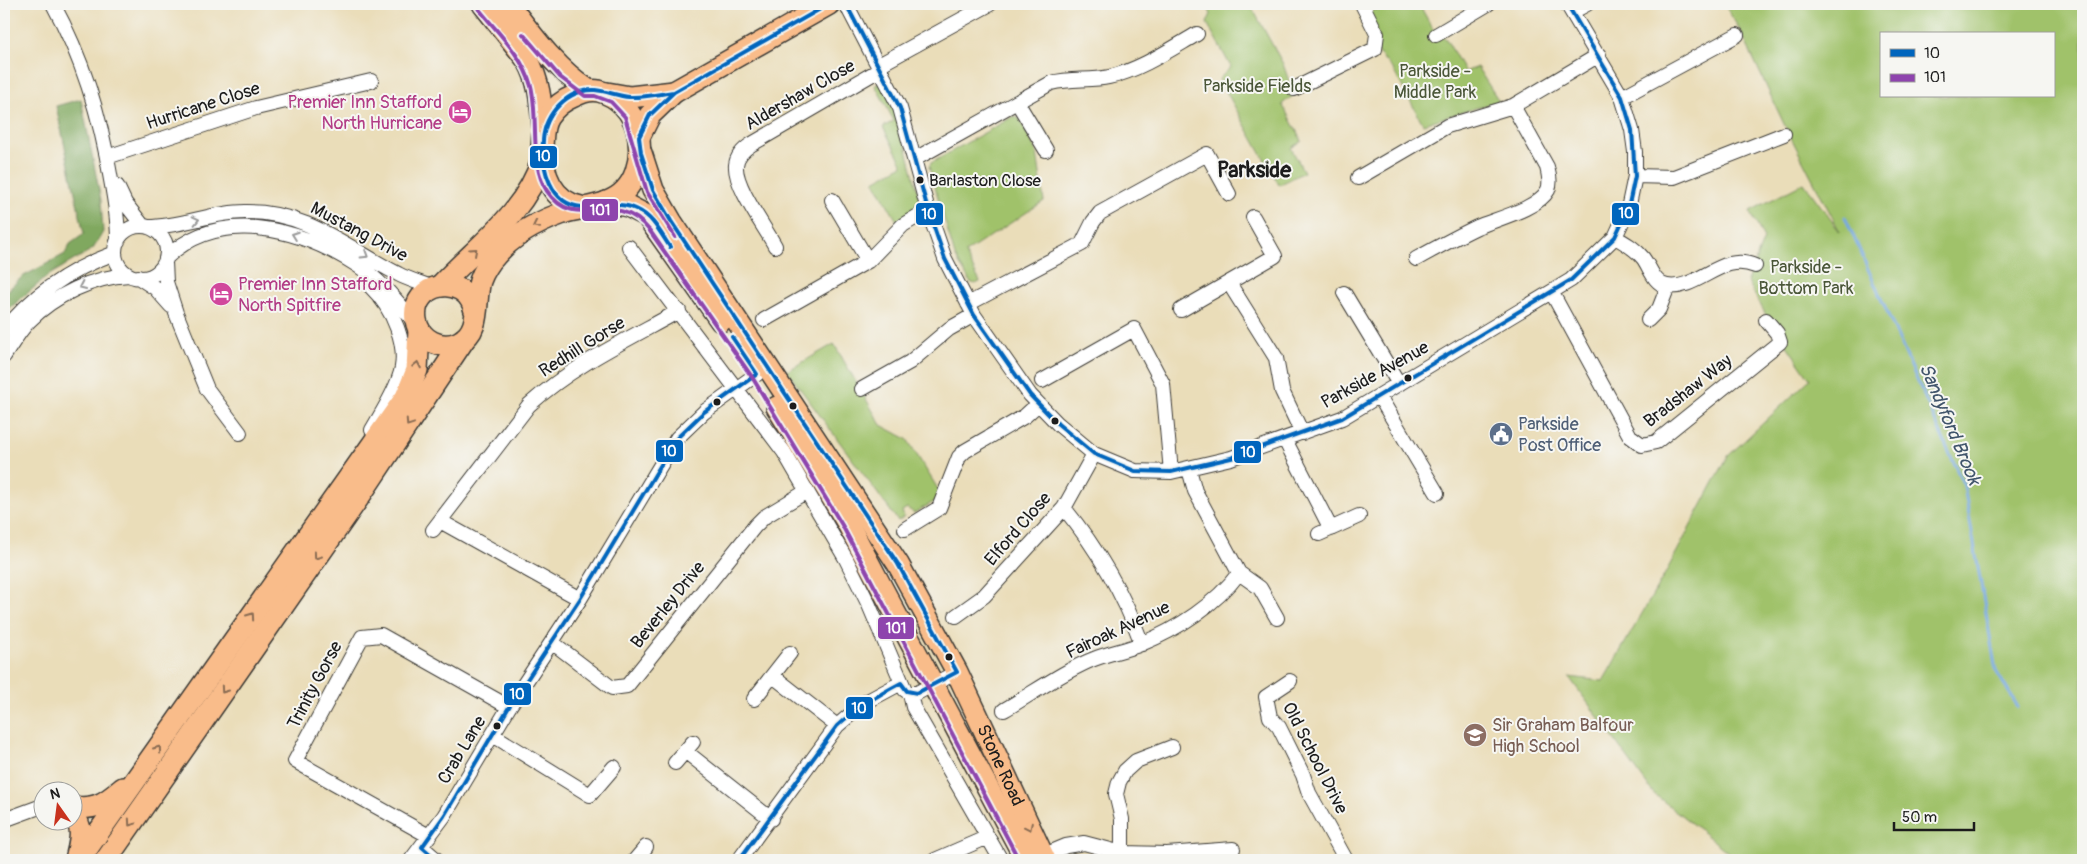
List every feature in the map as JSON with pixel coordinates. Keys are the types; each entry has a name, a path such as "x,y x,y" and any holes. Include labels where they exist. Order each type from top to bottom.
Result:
{"highway":[{"path":"484,4 534,71 538,84 543,129 542,160 545,175 557,194 568,203 581,207"},
{"path":"508,4 549,57 564,72 597,92 621,103 631,114 640,145"},
{"path":"418,328 430,341 444,346 459,343 472,331 481,280 496,255 525,230 581,207 607,202 621,194 630,184 638,166 640,145 650,115 674,92 829,4"},
{"path":"543,129 548,118 562,102 597,92 630,97 674,92"},
{"name":"Stone Road","path":"640,145 653,190 671,221 898,564 957,672 1037,859"},
{"path":"78,860 141,774 340,488 406,397 417,370 418,328 416,314 418,304 424,294 436,287 492,234 530,191 542,160"},
{"name":"Stone Road","path":"607,202 628,206 647,216 756,374 847,522 932,683 1037,859"},
{"path":"436,287 452,286 463,291 471,300 476,311"},
{"path":"106,860 359,496 465,338"},
{"path":"82,807 104,804 141,774"},
{"path":"78,860 81,832"}],"street":[{"path":"53,4 89,84 102,130 117,214 116,247 119,266 164,297 176,313"},
{"name":"Parkside Avenue","path":"846,4 900,108 928,210 946,259 971,310 1038,404 1058,424 1094,454 1136,471 1171,472 1189,469 1285,440 1342,418 1552,293 1571,280 1615,237 1628,209 1636,176 1634,145 1622,97 1570,8"},
{"path":"880,67 990,4"},
{"path":"1294,89 1375,49 1377,34 1362,4"},
{"path":"1436,35 1488,4"},
{"path":"1570,8 1588,4"},
{"path":"915,159 1051,83 1069,78 1109,77 1125,72 1197,34"},
{"path":"1622,97 1737,35"},
{"path":"1358,178 1447,126 1513,106 1599,55"},
{"name":"Aldershaw Close","path":"775,238 740,182 736,164 739,156 752,144 880,67"},
{"name":"Hurricane Close","path":"108,163 256,108 371,81"},
{"path":"1017,102 1046,150"},
{"path":"1416,260 1453,239 1531,204 1548,190 1550,179 1547,167 1513,106"},
{"path":"1636,176 1674,177 1784,134"},
{"path":"862,389 910,362 971,310 1082,244 1093,222 1100,213 1207,154 1229,194"},
{"path":"108,163 125,204 145,226 163,237 166,245 166,282 176,313 207,388 240,433"},
{"path":"832,200 868,261"},
{"path":"764,320 868,261 902,225 928,210"},
{"name":"Mustang Drive","path":"145,226 173,225 221,214 245,212 270,213 297,220 331,234 399,275 436,287"},
{"path":"1181,310 1275,256 1253,217"},
{"path":"4,331 21,310 43,291 116,247 129,229 145,226"},
{"name":"Mustang Drive","path":"166,260 190,239 227,228 279,230 298,236 357,265 387,290 418,328"},
{"path":"1615,237 1632,246 1643,258 1660,283 1668,286 1681,285 1729,264 1744,261 1755,266"},
{"path":"629,247 680,311 735,390 779,446 807,491 869,605 913,707 1001,860"},
{"name":"Mustang Drive","path":"340,257 378,294 397,327 402,357 400,378 340,488"},
{"path":"4,356 29,321 70,292 95,280 153,275 166,260"},
{"path":"1229,283 1276,358 1282,391 1302,433"},
{"path":"1648,320 1659,309 1668,286"},
{"path":"1344,293 1399,384"},
{"name":"Bradshaw Way","path":"1552,293 1630,436 1642,445 1656,442 1780,342 1777,333 1766,320"},
{"name":"Redhill Gorse","path":"580,599 436,525 529,405 566,374 680,311"},
{"path":"1042,381 1134,329 1163,384 1171,472"},
{"name":"Crab Lane","path":"411,860 444,816 509,707 553,643 677,438 704,412 756,374"},
{"path":"1379,396 1437,493"},
{"path":"904,529 939,508 959,457 965,451 1026,416 1038,404"},
{"path":"1285,440 1325,531 1359,516"},
{"name":"Elford Close","path":"956,616 984,596 1064,508 1094,454"},
{"path":"1189,469 1195,491 1240,573 1260,588 1277,618"},
{"name":"Beverley Drive","path":"553,643 612,688 627,686 755,526 764,517 807,491"},
{"path":"1064,508 1090,540 1134,623 1142,644"},
{"name":"Fairoak Avenue","path":"1004,710 1093,659 1142,644 1211,603 1227,589 1240,573"},
{"name":"Trinity Gorse","path":"426,842 295,761 362,638 381,635 509,707"},
{"path":"754,698 790,653"},
{"path":"739,860 771,819 837,726 864,703 905,688 917,693 932,683 957,672"},
{"path":"773,676 837,726"},
{"name":"Old School Drive","path":"1290,681 1266,697 1270,717 1279,727 1303,775 1309,793 1346,860"},
{"path":"493,735 590,795 614,767"},
{"path":"675,762 689,747 771,819"},
{"path":"1122,853 1122,819 1116,794 1119,782 1125,771 1136,761 1172,747"},
{"path":"4,820 32,810"},
{"path":"936,860 988,837"},
{"path":"426,842 437,860"},
{"path":"1037,859 1066,846 1084,843 1122,853 1166,857 1233,849"}],"green space":[{"name":"Parkside Fields","path":"1205,4 1250,4 1283,64 1294,95 1282,104 1302,141 1291,148 1304,172 1279,185 1219,79 1231,67 1207,23 1211,14"},
{"name":"Parkside - Middle Park","path":"1388,4 1419,4 1434,31 1446,39 1465,72 1477,67 1499,101 1423,124 1393,70 1375,49 1368,13"},
{"name":"Parkside - Bottom Park","path":"1724,4 2083,4 2083,860 1738,860 1653,793 1569,677 1603,681 1666,572 1728,456 1810,379 1766,315 1747,281 1764,239 1750,211 1804,183 1840,232 1784,124 1741,32"},
{"path":"883,82 895,102 921,205 897,221 874,181 903,165 883,127 894,121 875,85"},
{"path":"81,99 101,200 103,232 93,249 49,275 4,313 4,294 22,277 65,254 70,244 84,234 56,106"},
{"path":"1014,116 1020,119 1037,153 1044,201 965,253 980,282 975,284 970,282 955,256 929,167 931,163"},
{"path":"834,344 881,425 907,439 943,497 914,513 907,508 902,511 904,517 898,521 787,371"}],"waterway":[{"name":"Sandyford Brook","path":"1845,217 1964,486 1996,671 2018,707"}],"transit line":[{"name":"10","path":"739,860 844,719 867,702 901,683 907,691 917,693 957,672 898,564 671,221 653,190 641,153 639,137 650,115 674,92 829,4"},
{"name":"10","path":"846,4 900,108 928,210 945,259 974,315 1030,395 1058,424 1094,454 1135,471 1171,472 1231,458 1342,418 1571,280 1615,237 1628,209 1635,176 1632,130 1622,97 1567,4"},
{"name":"101","path":"478,8 516,54 527,75 533,99 538,168 541,180 547,191 559,203 571,209 623,212 636,218 650,231 752,377 842,525 1019,860"},
{"name":"101","path":"523,34 560,77 585,96 595,96 611,102 625,117 647,192 675,237"},
{"name":"10","path":"670,247 652,221 638,210 624,205 582,207 571,205 562,199 555,192 546,173 543,140 548,121 553,112 567,98 576,94 595,90 635,97 674,92"},
{"name":"10","path":"437,860 422,847 444,816 509,707 580,599 677,438 704,412 757,374 732,337"}],"place":[{"name":"Premier Inn Stafford North Hurricane","path":"460,112"},
{"name":"Barlaston Close","path":"920,180"},
{"name":"Premier Inn Stafford North Spitfire","path":"221,294"},
{"name":"Parkside Post Office","path":"1501,434"},
{"name":"Sir Graham Balfour High School","path":"1475,735"}],"district":[{"name":"Parkside","path":"1254,170"}]}
